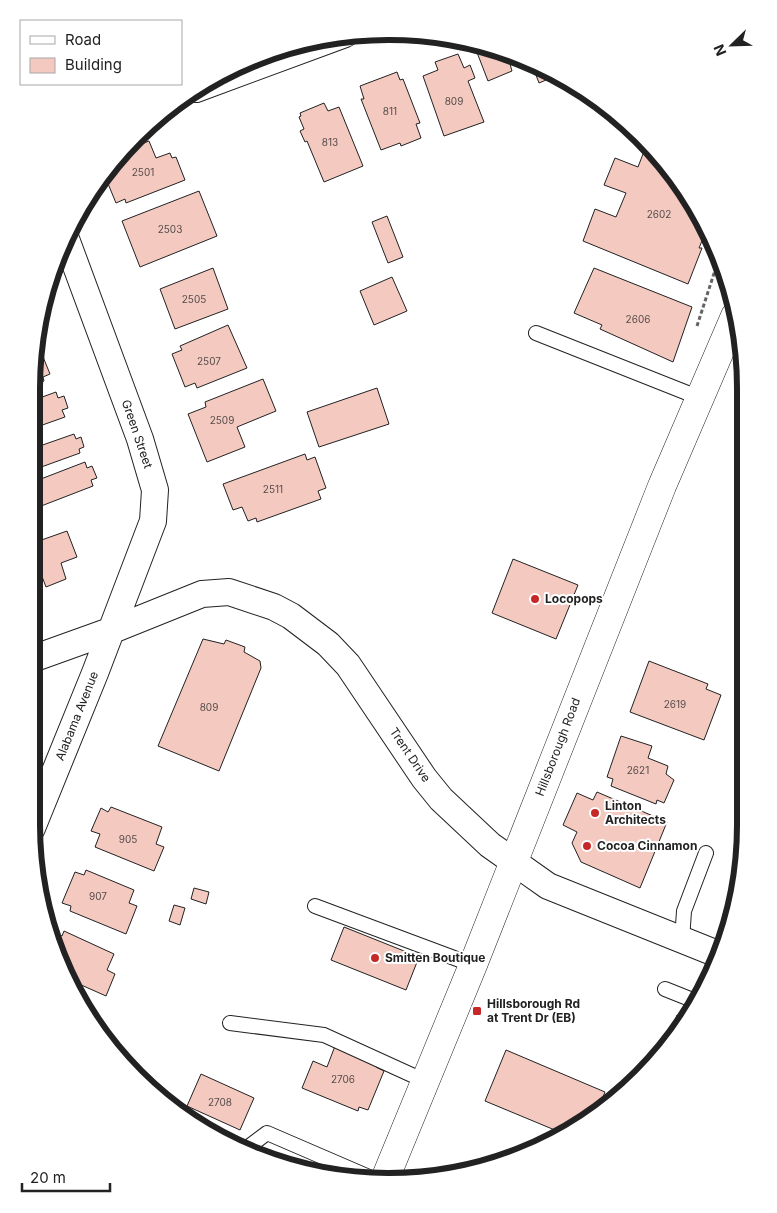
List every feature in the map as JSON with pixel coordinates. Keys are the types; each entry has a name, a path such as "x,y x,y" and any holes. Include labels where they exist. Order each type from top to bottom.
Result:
{"main road":[{"name":"Hillsborough Road","path":"387,1173 473,965 662,486 731,326"}],"street":[{"path":"251,69 291,54"},
{"name":"Green Street","path":"70,249 140,439 155,490 153,521 110,631"},
{"name":"Trent Drive","path":"40,656 110,631 184,600 215,592 229,592 250,598 291,616 328,644 348,665 408,755 441,799 464,822 512,863 548,886 713,952"},
{"name":"Alabama Avenue","path":"40,808 110,631"}],"lane":[{"path":"536,333 700,398"},
{"path":"682,940 684,910 706,853"},
{"path":"315,906 473,965"},
{"path":"665,989 690,1000"},
{"path":"230,1023 324,1035 425,1081"},
{"path":"252,1145 267,1133 355,1171"}],"building":[{"path":"477,51 512,63 510,64 512,71 488,81"},
{"path":"458,54 464,68 470,65 475,78 468,81 484,122 444,136 423,76 438,70 435,62"},
{"path":"397,72 400,80 403,79 420,123 416,124 421,138 401,146 400,143 381,150 361,99 364,99 360,86"},
{"path":"535,73 548,79 539,83"},
{"path":"324,103 328,111 339,107 363,166 324,182 307,141 305,142 300,131 304,129 299,117 301,116 300,113"},
{"path":"149,141 156,158 170,153 172,158 176,157 185,180 126,203 125,199 116,203 108,183 139,145"},
{"path":"644,151 678,195 703,239 699,248 702,248 688,284 583,241 595,209 616,217 626,193 604,185 615,158 638,167"},
{"path":"199,191 217,236 140,267 122,221"},
{"path":"387,216 403,257 388,263 372,222"},
{"path":"213,268 228,309 175,329 160,289"},
{"path":"594,268 692,307 673,362 600,329 602,325 574,313"},
{"path":"392,277 407,311 374,325 360,291"},
{"path":"228,325 247,368 197,388 195,383 185,387 172,354 182,350 180,346"},
{"path":"42,354 50,374 43,377 44,381 40,383"},
{"path":"263,379 276,411 237,427 245,447 207,462 188,414 206,407 205,402"},
{"path":"377,388 389,424 319,447 307,412"},
{"path":"56,392 58,398 64,396 68,408 62,410 65,417 40,426 40,398"},
{"path":"74,434 76,439 81,437 84,447 79,449 80,453 40,467 40,446"},
{"path":"305,454 307,460 315,457 326,488 318,491 321,499 257,522 256,518 248,521 242,507 233,510 223,484"},
{"path":"85,462 87,468 92,466 97,478 91,480 93,486 40,506 40,479"},
{"path":"67,531 77,557 61,563 66,579 46,587 40,571 40,541"},
{"name":"Locopops","path":"513,559 578,585 556,639 492,613"},
{"path":"203,639 224,644 226,640 245,647 244,652 260,661 261,668 219,771 158,746"},
{"path":"649,661 708,684 706,689 721,695 704,740 630,712"},
{"path":"621,736 652,746 648,758 668,766 666,774 674,780 664,803 657,800 656,804 611,786 613,779 607,777"},
{"path":"597,792 667,822 640,888 581,862 572,843 577,832 563,825 577,793 593,800"},
{"path":"111,807 162,827 156,844 164,847 154,871 95,847 100,834 91,831 101,808 108,812"},
{"path":"86,870 134,890 129,903 137,906 126,934 70,911 71,906 62,903 75,872 84,875"},
{"path":"194,888 209,892 206,904 191,899"},
{"path":"174,905 185,908 180,925 169,921"},
{"name":"Smitten Boutique","path":"344,927 419,957 406,990 331,960"},
{"path":"64,931 114,954 107,970 115,974 106,996 79,984 57,934 62,936"},
{"path":"335,1046 377,1064 376,1067 384,1071 368,1110 359,1107 358,1111 302,1088 313,1061 327,1067"},
{"path":"506,1050 605,1092 601,1101 555,1130 485,1101"},
{"path":"201,1074 254,1098 240,1130 187,1106"}],"place":[{"name":"Locopops","path":"535,599"},
{"name":"Linton Architects","path":"595,813"},
{"name":"Cocoa Cinnamon","path":"587,846"},
{"name":"Smitten Boutique","path":"375,958"},
{"name":"Hillsborough Rd at Trent Dr (EB)","path":"477,1011"}]}
